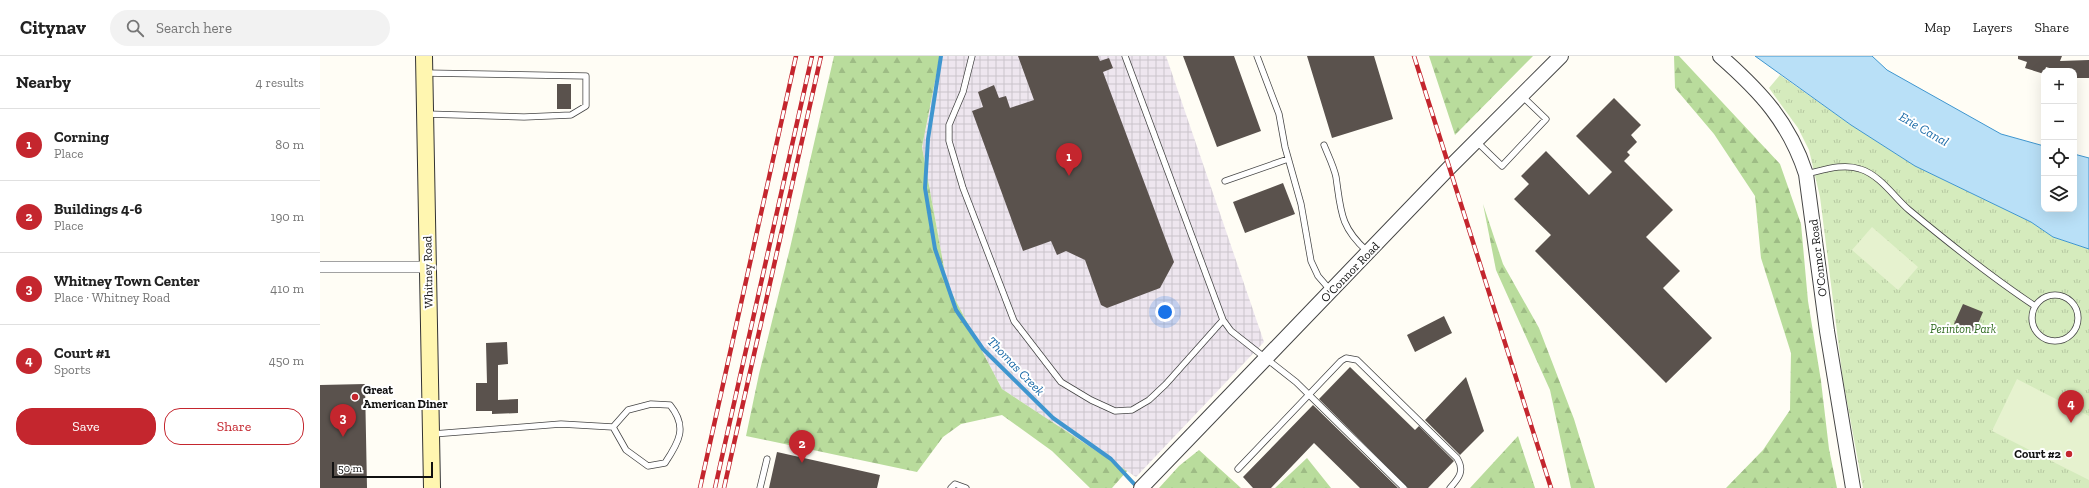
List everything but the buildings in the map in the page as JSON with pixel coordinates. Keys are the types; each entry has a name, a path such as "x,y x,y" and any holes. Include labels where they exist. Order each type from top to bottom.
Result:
{"main road":[{"name":"Whitney Road","path":"424,56 432,488"}],"street":[{"name":"O'Connor Road","path":"1143,485 1561,56"},
{"name":"O'Connor Road","path":"1720,56 1762,95 1779,116 1800,154 1806,174 1826,331 1853,488"},
{"path":"320,267 428,267"}],"lane":[{"path":"972,56 963,92 949,125 949,141 963,188 1014,321 1061,382 1091,400 1115,411 1132,410 1149,400 1166,384 1223,320"},
{"path":"1124,56 1223,320 1231,331 1266,359 1280,368 1404,488"},
{"path":"1257,56 1279,114 1288,159 1301,204 1311,261 1318,276 1331,292"},
{"path":"424,73 586,76 586,106 571,115 524,116 426,114"},
{"path":"1477,142 1502,166 1546,118 1522,95"},
{"path":"1324,145 1336,176 1338,204 1344,220 1353,239 1369,253"},
{"path":"1226,181 1288,159"},
{"path":"1806,174 1838,167 1850,167 1861,169 1872,175 1907,208 1970,260 2035,306"},
{"path":"2047,296 2062,296 2069,299 2078,312 2076,327 2067,338 2060,341 2045,339 2034,328 2032,321 2035,306 2047,296"},
{"path":"1238,469 1341,361 1346,358 1357,360 1457,458 1461,464 1462,471 1460,478 1450,488"},
{"path":"651,404 670,405 678,415 681,430 676,446 665,463 648,466 626,450 613,427 628,410 651,404"},
{"path":"431,434 561,424 613,427"},
{"path":"760,488 767,459"},
{"path":"953,486 966,488"}],"shaded area":[{"path":"940,56 1166,56 1264,342 1136,477 1002,389 947,284 922,147"}],"green space":[{"path":"834,56 940,56 922,147 947,284 1002,389 1127,471 1112,488 1090,488 1052,451 1002,415 961,424 943,437 917,472 746,436 759,374 790,248"},
{"path":"1429,56 1533,56 1455,135"},
{"path":"1674,56 1679,56 1780,164 1801,224 1808,301 1821,381 1829,449 1837,488 1726,488 1763,450 1790,410 1791,353 1761,258 1755,196 1714,134 1675,88"},
{"name":"Perinton Park","path":"1780,75 1851,125 1915,166 2031,222 2053,237 2089,249 2089,488 1863,488 1843,380 1820,197 1809,150 1798,128 1769,88"},
{"path":"1483,204 1503,264 1539,328 1574,419 1595,488 1571,488 1550,390 1496,270"},
{"path":"1872,227 1918,267 1898,290 1852,250"},
{"path":"2017,379 2089,416 2089,480 1992,431"},
{"path":"1518,436 1535,488 1470,488"},
{"path":"1199,450 1241,488 1159,488 1179,466"},
{"path":"1307,458 1331,488 1275,488"}],"water":[{"name":"Erie Canal","path":"1755,56 1872,56 1887,70 2001,134 2041,145 2041,212 2077,212 2077,155 2089,158 2089,249 2053,237 2031,222 1915,166 1851,125"}],"waterway":[{"name":"Thomas Creek","path":"941,56 928,139 925,188 935,249 956,310 983,349 1053,418 1111,459 1138,488"}],"railway":[{"path":"700,488 796,56"},
{"path":"715,488 812,56"},
{"path":"724,488 821,56"},
{"path":"1414,56 1551,488"}],"place":[{"name":"Corning","path":"1069,176"},
{"name":"Great American Diner","path":"355,397"},
{"name":"Court #1","path":"2071,423"},
{"name":"Whitney Town Center","path":"343,437"},
{"name":"Court #2","path":"2069,454"},
{"name":"Buildings 4-6","path":"802,463"}]}
